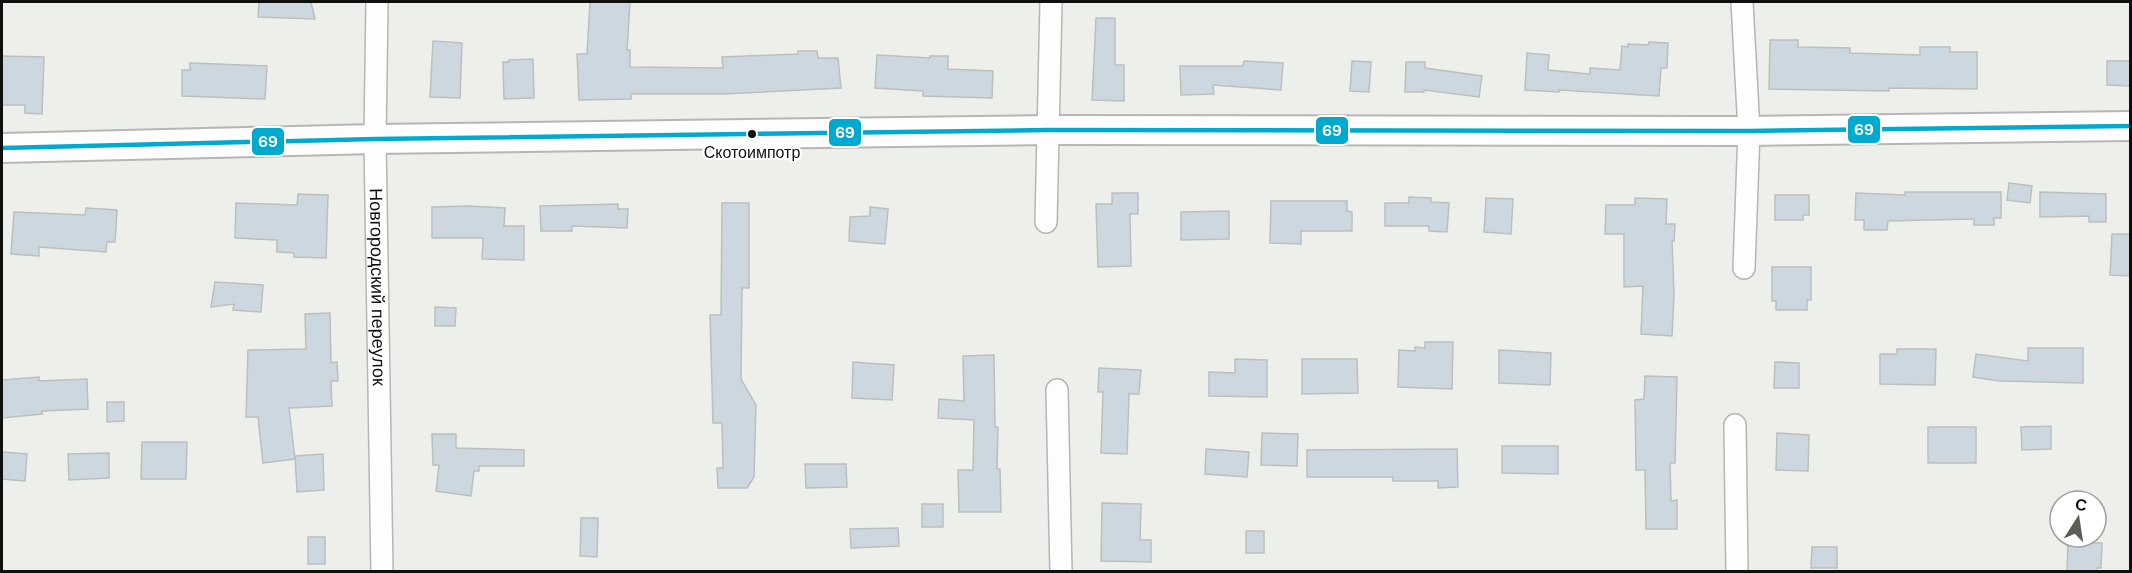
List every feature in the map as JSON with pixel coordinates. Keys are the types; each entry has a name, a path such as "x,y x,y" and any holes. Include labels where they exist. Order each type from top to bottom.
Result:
{"main road":[{"path":"2,148 375,139 1047,130 1749,131 2130,126"}],"street":[{"name":"Новгородский переулок","path":"377,2 375,139 381,572"},
{"path":"1046,222 1051,2"},
{"path":"1742,2 1749,131 1744,268"},
{"path":"1057,390 1061,572"},
{"path":"1735,425 1737,572"}],"building":[{"path":"259,2 311,2 315,19 258,17"},
{"path":"590,2 630,2 627,50 630,50 630,67 723,68 722,57 817,51 818,58 838,58 841,88 724,94 631,94 631,99 579,100 577,54 587,54"},
{"path":"1096,18 1115,18 1115,65 1124,65 1124,101 1092,100"},
{"path":"1770,40 1798,40 1798,47 1850,48 1850,53 1920,55 1920,47 1950,47 1950,52 1977,52 1977,89 1889,88 1889,91 1769,89"},
{"path":"433,41 462,43 460,98 430,97"},
{"path":"1649,42 1668,43 1667,68 1661,68 1659,96 1525,90 1527,53 1549,55 1548,70 1590,74 1590,68 1620,70 1622,46 1648,45"},
{"path":"877,55 930,58 930,56 948,56 948,69 993,71 992,98 923,96 923,91 875,88"},
{"path":"2,56 44,57 42,114 25,113 25,105 2,105"},
{"path":"533,59 534,98 504,99 503,62"},
{"path":"1244,61 1283,63 1281,90 1213,85 1214,94 1181,95 1180,66 1243,66"},
{"path":"1352,61 1371,62 1369,92 1350,91"},
{"path":"2107,61 2130,61 2130,86 2107,85"},
{"path":"1406,62 1425,62 1425,68 1482,76 1479,97 1424,90 1424,92 1405,92"},
{"path":"190,63 267,66 265,99 182,96 182,70 190,70"},
{"path":"2009,183 2032,186 2030,203 2007,200"},
{"path":"1905,192 2001,192 2001,218 1994,218 1994,225 1974,225 1974,219 1888,221 1887,230 1864,230 1864,220 1855,220 1856,193 1905,195"},
{"path":"2040,192 2106,194 2106,222 2089,222 2089,216 2040,217"},
{"path":"1112,193 1138,193 1138,214 1130,214 1131,266 1098,267 1096,204 1112,204"},
{"path":"298,194 328,195 326,258 294,257 294,253 277,252 277,240 235,238 236,203 297,205"},
{"path":"1775,195 1809,195 1809,215 1803,215 1803,220 1775,220"},
{"path":"1409,197 1431,198 1431,202 1449,203 1447,232 1429,231 1429,226 1385,226 1385,203 1409,203"},
{"path":"1486,198 1513,199 1511,234 1484,232"},
{"path":"1635,198 1667,199 1666,224 1675,224 1674,241 1672,241 1674,295 1672,336 1641,334 1643,286 1624,287 1624,234 1605,234 1606,205 1635,205"},
{"path":"1271,201 1347,201 1347,211 1352,212 1352,231 1301,231 1301,244 1270,243"},
{"path":"722,203 749,203 749,288 742,288 741,379 756,405 754,477 747,488 718,488 717,468 723,468 722,423 713,423 710,315 721,315"},
{"path":"618,204 618,209 628,209 627,228 572,226 572,231 541,231 540,206"},
{"path":"432,207 505,208 504,226 524,226 524,260 482,259 483,238 432,238"},
{"path":"870,207 888,209 885,244 849,241 850,217 870,216"},
{"path":"86,208 117,210 115,242 107,242 106,252 39,247 39,256 11,254 14,212 85,215"},
{"path":"1229,211 1229,239 1181,240 1181,212"},
{"path":"2112,234 2130,234 2130,276 2110,275"},
{"path":"1772,267 1811,267 1811,300 1807,300 1807,310 1776,310 1776,301 1772,301"},
{"path":"215,282 263,285 261,312 233,310 234,304 211,307"},
{"path":"435,307 456,308 455,326 435,326"},
{"path":"330,313 331,363 337,362 338,381 331,381 332,406 289,408 295,459 263,463 258,417 246,417 248,350 306,349 305,314"},
{"path":"1425,342 1453,342 1452,389 1398,387 1399,350 1415,351 1415,347 1425,348"},
{"path":"2028,348 2083,348 2083,383 1999,381 1973,377 1976,354 2028,361"},
{"path":"1897,349 1936,349 1935,385 1880,384 1880,354 1897,354"},
{"path":"1499,350 1551,353 1550,385 1499,383"},
{"path":"994,355 995,427 998,427 997,469 1000,469 1001,512 959,512 958,470 973,470 974,420 938,418 939,399 964,401 963,356"},
{"path":"1235,359 1267,360 1267,397 1209,396 1209,372 1235,373"},
{"path":"1302,359 1357,359 1358,393 1302,394"},
{"path":"853,362 894,365 892,400 852,398"},
{"path":"1775,362 1799,363 1799,388 1774,388"},
{"path":"1099,368 1141,370 1139,394 1129,394 1127,454 1101,453 1103,392 1098,392"},
{"path":"1645,376 1677,377 1675,463 1670,463 1671,501 1677,500 1677,529 1646,529 1645,470 1636,470 1635,400 1644,399"},
{"path":"39,377 39,381 87,379 88,409 42,411 42,414 2,418 2,380"},
{"path":"107,402 124,402 124,421 107,422"},
{"path":"2051,426 2051,449 2022,450 2021,427"},
{"path":"1928,427 1976,427 1976,463 1928,463"},
{"path":"1262,433 1298,434 1297,466 1261,465"},
{"path":"1777,433 1809,435 1808,471 1776,470"},
{"path":"432,434 456,434 456,448 524,450 524,466 479,466 479,471 474,471 471,496 436,491 439,465 433,465"},
{"path":"142,442 187,442 186,479 141,479"},
{"path":"1502,446 1558,446 1558,474 1502,473"},
{"path":"1206,449 1249,452 1247,477 1205,474"},
{"path":"1457,449 1458,487 1438,488 1438,481 1393,481 1393,477 1307,477 1307,450"},
{"path":"2,452 27,454 25,481 2,479"},
{"path":"109,453 109,478 69,480 68,454"},
{"path":"323,454 324,490 297,492 295,456"},
{"path":"805,464 846,464 847,487 806,488"},
{"path":"1102,503 1141,504 1140,540 1151,540 1151,562 1101,561"},
{"path":"922,504 943,504 943,527 922,527"},
{"path":"581,518 598,518 597,557 580,556"},
{"path":"898,528 899,546 851,548 850,529"},
{"path":"1246,531 1264,531 1264,553 1246,553"},
{"path":"308,537 325,537 325,564 308,564"},
{"path":"1812,547 1837,547 1837,568 1811,568"},
{"path":"2068,549 2102,549 2101,568 2097,568 2097,572 2067,572"}],"transit line":[{"name":"69","path":"2,148 375,139 1047,130 1749,131 2130,126"}],"place":[{"name":"Скотоимпотр","path":"752,134"}]}
